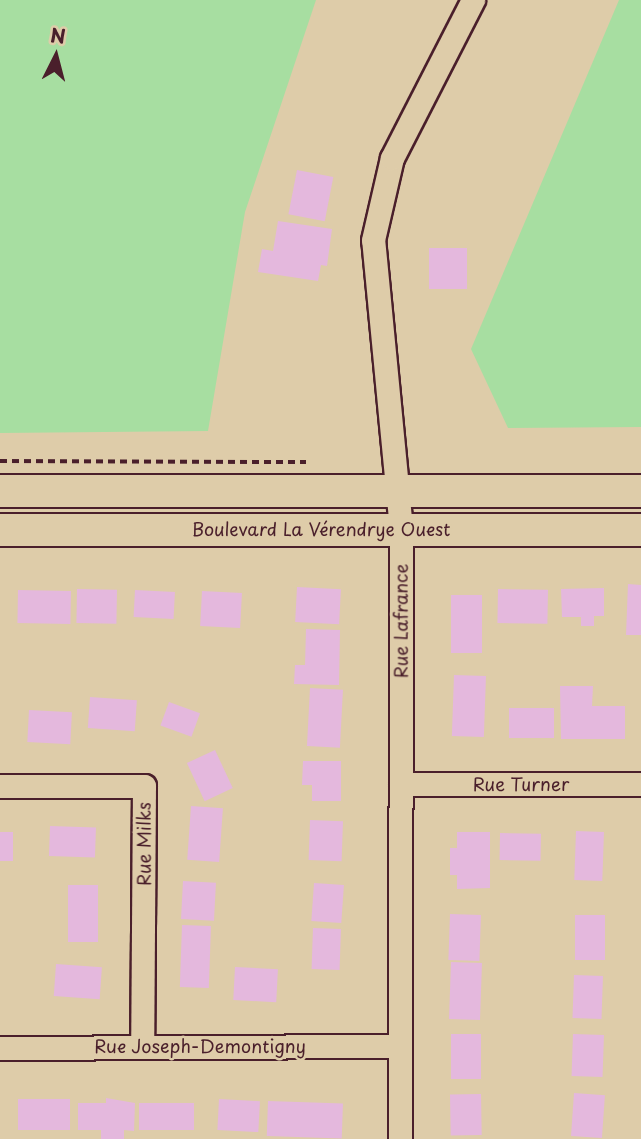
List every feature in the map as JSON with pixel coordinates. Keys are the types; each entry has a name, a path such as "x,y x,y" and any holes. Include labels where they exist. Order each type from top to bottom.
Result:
{"main road":[{"path":"0,491 641,491"},
{"name":"Boulevard La Vérendrye Ouest","path":"0,530 641,530"}],"street":[{"name":"Rue Lafrance","path":"400,1139 401,528 375,279 376,213 392,158 472,0"},
{"name":"Rue Turner","path":"401,784 641,784"},
{"name":"Rue Milks","path":"0,786 144,786 142,1046"},
{"name":"Rue Joseph-Demontigny","path":"0,1048 400,1046"}],"green space":[{"path":"0,0 316,0 245,212 208,431 0,433"},
{"path":"619,0 641,0 641,427 508,428 471,349"}],"building":[{"path":"297,170 333,177 325,221 288,214"},
{"path":"278,221 332,229 327,266 321,265 318,281 258,272 262,249 273,251"},
{"path":"429,248 467,248 467,289 429,289"},
{"path":"628,584 641,585 641,635 626,635"},
{"path":"297,587 341,589 339,624 295,622"},
{"path":"604,588 604,616 594,616 594,626 581,626 581,617 562,617 561,589"},
{"path":"77,589 117,590 116,624 76,623"},
{"path":"498,589 548,590 547,624 497,623"},
{"path":"18,590 71,591 70,624 17,623"},
{"path":"135,590 175,592 174,619 134,617"},
{"path":"202,591 242,593 240,628 200,626"},
{"path":"451,595 482,595 482,653 451,653"},
{"path":"306,629 340,630 339,685 294,684 295,665 305,665"},
{"path":"454,675 486,676 484,737 452,736"},
{"path":"560,686 593,686 592,706 625,706 625,739 561,739"},
{"path":"310,688 343,690 340,748 307,746"},
{"path":"90,697 137,700 135,731 88,728"},
{"path":"169,702 200,713 191,737 160,725"},
{"path":"509,708 554,708 554,738 509,738"},
{"path":"29,710 72,712 70,744 27,742"},
{"path":"215,750 233,788 205,801 187,763"},
{"path":"303,761 341,761 341,801 312,801 312,785 302,785"},
{"path":"191,806 223,808 219,862 187,860"},
{"path":"310,820 343,821 342,861 309,860"},
{"path":"50,826 96,828 95,858 49,856"},
{"path":"576,831 604,832 602,881 574,880"},
{"path":"0,832 13,832 13,861 0,861"},
{"path":"457,832 490,832 490,888 457,889 457,875 450,875 450,848 457,848"},
{"path":"500,833 541,834 541,861 500,860"},
{"path":"183,881 216,883 214,921 181,919"},
{"path":"314,883 344,885 341,923 311,921"},
{"path":"68,885 98,885 98,942 68,942"},
{"path":"450,914 481,915 479,961 448,960"},
{"path":"575,915 605,915 605,960 575,960"},
{"path":"182,925 211,926 209,988 180,987"},
{"path":"313,928 341,929 340,970 312,969"},
{"path":"451,962 482,963 480,1020 449,1019"},
{"path":"56,964 102,967 100,999 54,996"},
{"path":"235,967 278,969 276,1002 233,1000"},
{"path":"574,975 603,976 601,1019 572,1018"},
{"path":"451,1034 481,1034 481,1079 451,1079"},
{"path":"573,1034 604,1035 603,1077 572,1076"},
{"path":"574,1093 605,1095 602,1138 571,1136"},
{"path":"481,1094 482,1135 451,1136 450,1095"},
{"path":"106,1098 135,1103 134,1131 124,1130 124,1139 101,1139 101,1130 78,1130 78,1103 106,1103"},
{"path":"18,1099 70,1099 70,1130 18,1130"},
{"path":"219,1099 260,1101 258,1132 217,1130"},
{"path":"268,1101 343,1104 342,1139 267,1136"},
{"path":"139,1103 194,1103 194,1130 139,1130"}]}
